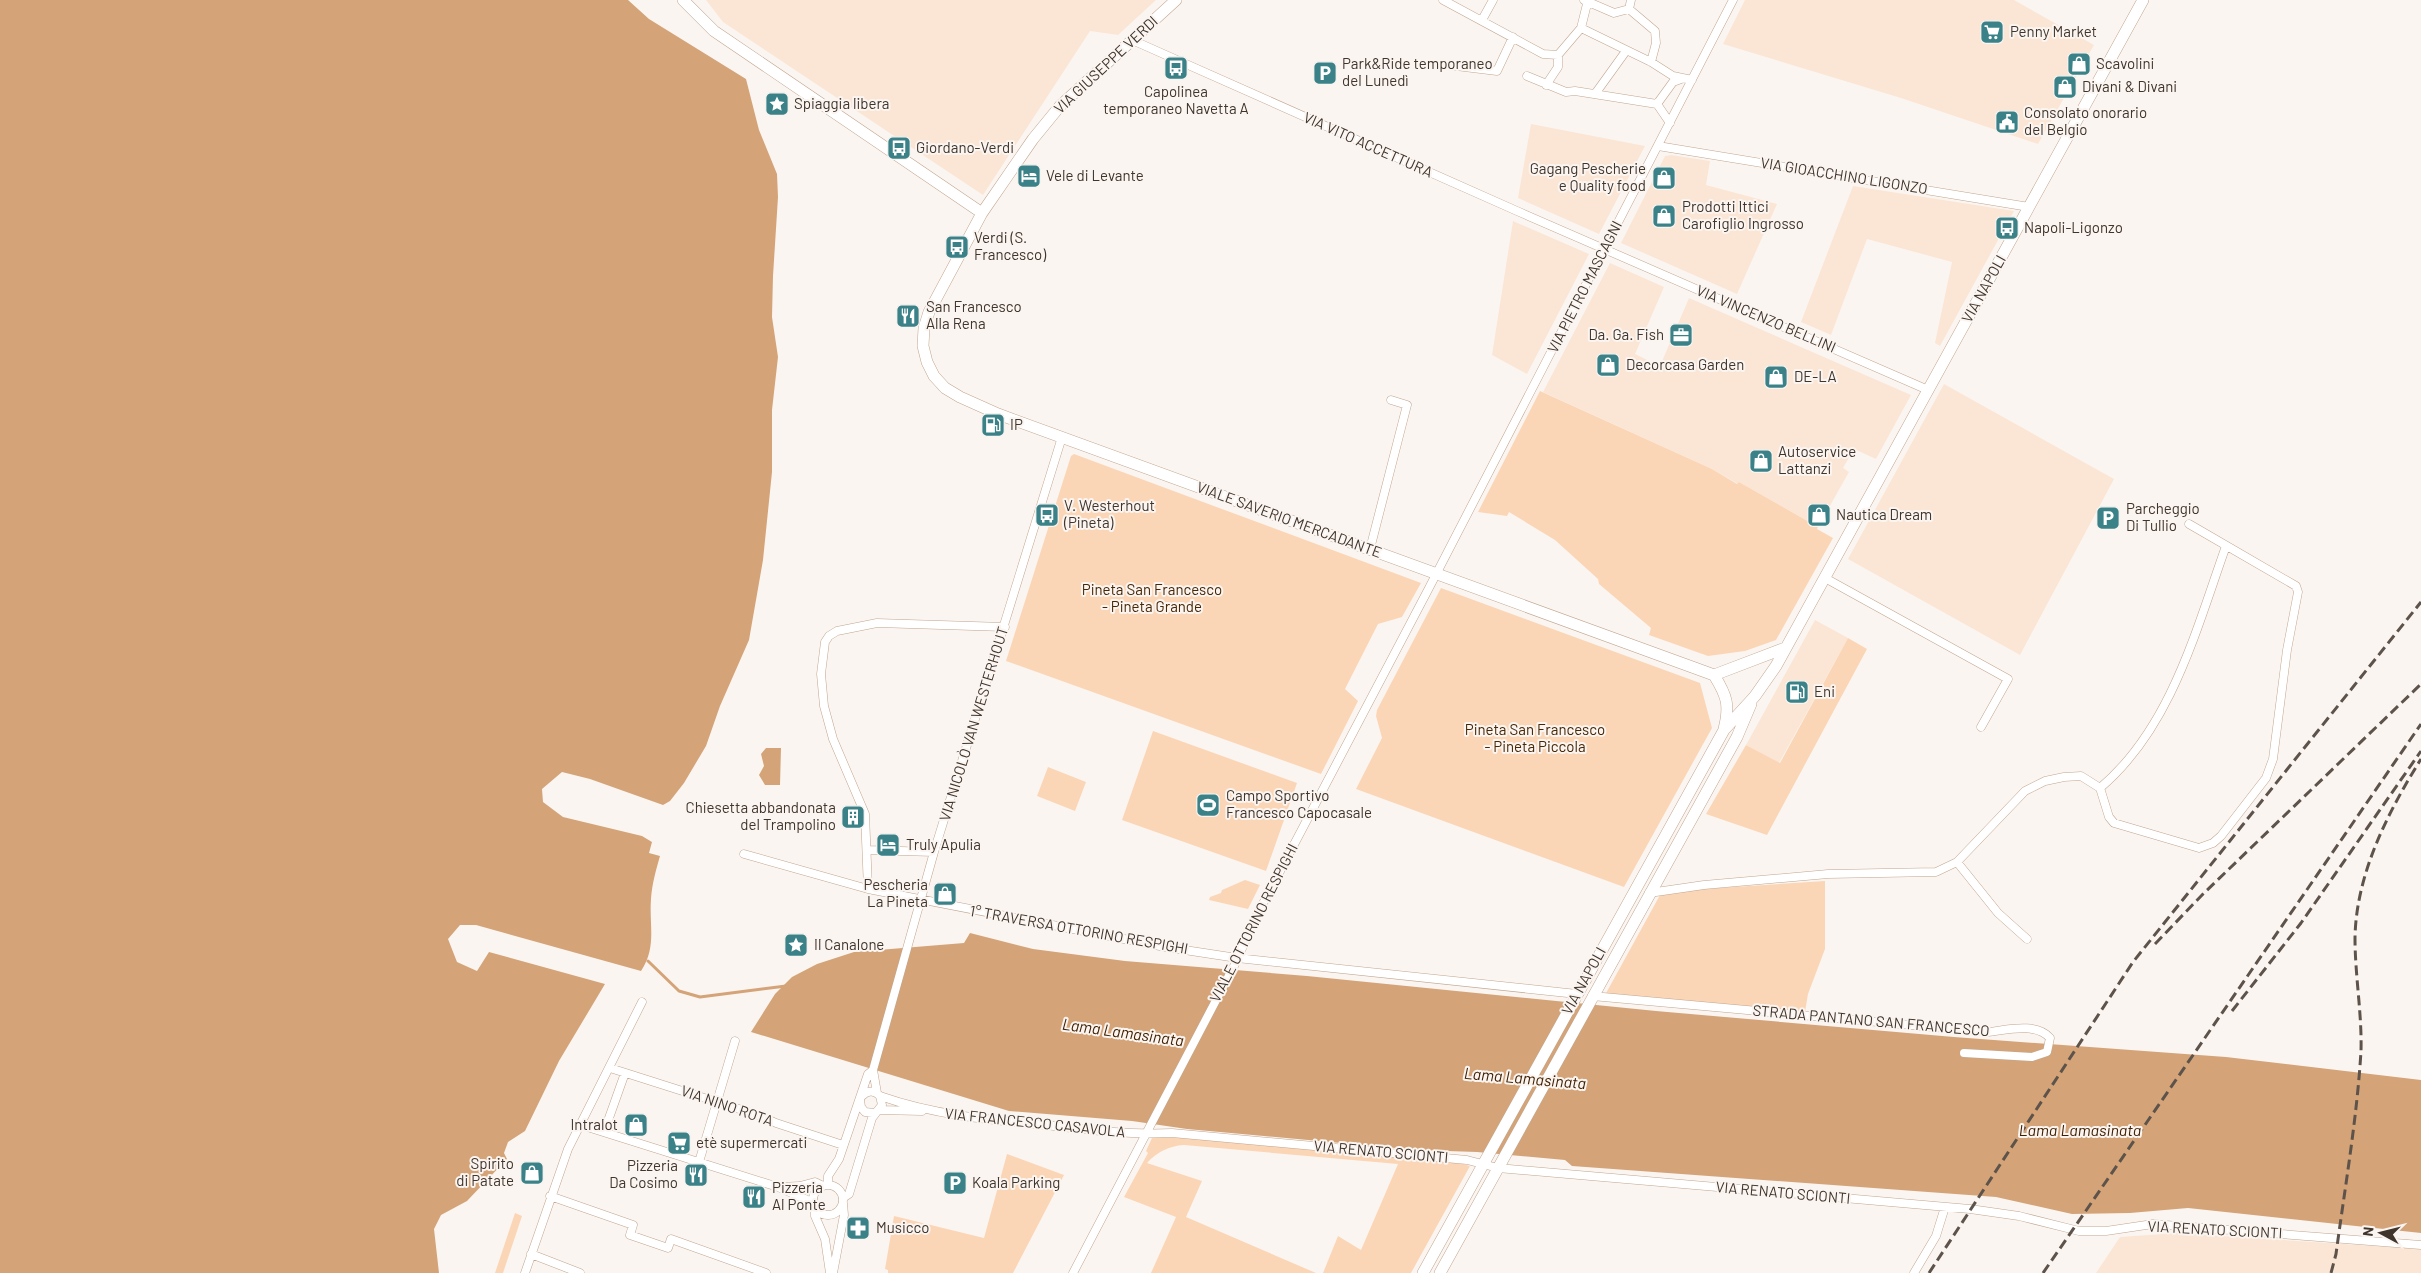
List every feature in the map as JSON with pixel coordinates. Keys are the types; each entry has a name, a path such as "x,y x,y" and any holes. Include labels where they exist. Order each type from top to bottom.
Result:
{"main road":[{"path":"683,0 720,35 982,213"},
{"name":"VIA GIUSEPPE VERDI","path":"929,312 982,213 1017,161 1060,106 1176,0"},
{"name":"VIA NAPOLI","path":"1440,1273 1737,736 1755,696 1825,578 2143,0"},
{"name":"VIALE SAVERIO MERCADANTE","path":"929,312 924,328 924,355 934,376 945,388 992,411 1714,675"},
{"path":"1724,730 1728,712 1727,702 1714,675 1785,648"},
{"name":"VIA NAPOLI","path":"1423,1273 1724,730 1755,696"}],"street":[{"path":"1443,0 1543,54 1558,55"},
{"path":"1482,20 1493,0"},
{"path":"1546,85 1558,67 1558,55 1581,28 1586,0 1614,13 1629,9"},
{"path":"1629,9 1631,0"},
{"name":"VIA PIETRO MASCAGNI","path":"1436,574 1733,0"},
{"path":"1629,9 1655,31 1657,36 1651,62"},
{"path":"1581,28 1651,62 1681,79 1692,80"},
{"path":"1456,66 1497,72 1513,37"},
{"name":"VIA VITO ACCETTURA","path":"1132,40 1605,249"},
{"path":"1595,94 1626,51"},
{"path":"1527,76 1566,92 1575,91 1657,104 1670,123"},
{"path":"1657,104 1673,82 1681,79"},
{"name":"VIA GIOACCHINO LIGONZO","path":"1658,146 2029,207"},
{"name":"VIA VINCENZO BELLINI","path":"1605,249 1928,390"},
{"path":"1370,549 1407,405 1391,400"},
{"name":"VIA NICOLÒ VAN WESTERHOUT","path":"843,1200 849,1194 877,1112 882,1105 873,1070 934,852 1005,627 1062,437"},
{"path":"1649,893 1704,885 1828,874 1936,872 1957,862 2025,791 2045,781 2064,776 2081,776 2100,788 2109,818 2114,823 2200,848 2213,843 2221,836 2266,778 2273,760 2287,650 2298,592 2296,586 2189,524"},
{"path":"2100,788 2153,727 2190,650 2226,546"},
{"name":"VIALE OTTORINO RESPIGHI","path":"1073,1273 1236,961 1258,912 1436,574"},
{"path":"1825,578 2008,679 1980,727"},
{"path":"868,889 865,814 833,739 824,706 821,674 825,642 829,636 859,625 877,622 1005,627"},
{"path":"867,850 934,852"},
{"name":"1° TRAVERSA OTTORINO RESPIGHI","path":"744,854 921,903 1236,961"},
{"path":"1957,862 1998,913 2027,939"},
{"path":"1236,961 1577,994"},
{"name":"STRADA PANTANO SAN FRANCESCO","path":"1592,996 1988,1032 2032,1028 2045,1032 2050,1038 2047,1052 2032,1057 1964,1053"},
{"path":"525,1273 550,1196 568,1149 642,1002"},
{"path":"699,1162 735,1041"},
{"name":"VIA NINO ROTA","path":"610,1068 843,1145"},
{"name":"VIA NICOLÒ VAN WESTERHOUT","path":"815,1205 816,1191 825,1186 828,1176 834,1168 854,1110 861,1098 868,1074 873,1070"},
{"path":"604,1132 625,1073"},
{"path":"877,1112 865,1112 861,1107 861,1098 867,1092 879,1094"},
{"name":"VIA FRANCESCO CASAVOLA","path":"879,1094 926,1111"},
{"name":"VIA FRANCESCO CASAVOLA","path":"877,1112 926,1111 1008,1122 1146,1132"},
{"path":"581,1125 778,1187 815,1205 822,1213 831,1214 838,1210 843,1200"},
{"name":"VIA RENATO SCIONTI","path":"1146,1132 1467,1160 1945,1207 2019,1216 2079,1231 2106,1231 2163,1224 2421,1245"},
{"path":"778,1187 800,1186 815,1182 836,1188 843,1200 844,1215 832,1273"},
{"path":"550,1196 633,1225 630,1235 668,1248 671,1239 766,1273"},
{"path":"815,1205 815,1216 825,1240 832,1273"},
{"path":"1914,1273 1936,1236 1945,1207"},
{"path":"531,1254 578,1273"}],"shaded area":[{"path":"706,0 1156,0 1118,35 1090,31 983,195 723,22"},
{"path":"1745,0 2014,0 2094,45 2038,144 1901,98 1723,44"},
{"path":"1531,124 1645,146 1599,234 1518,198"},
{"path":"1671,155 1710,161 1706,185 1777,204 1737,294 1621,243 1665,156"},
{"path":"1853,186 2014,211 1940,346 1935,343 1952,262 1867,239 1831,335 1801,322"},
{"path":"1513,221 1589,254 1527,374 1492,355"},
{"path":"1610,263 1664,287 1635,354 1660,366 1689,298 1911,395 1876,459 1854,449 1843,468 1849,472 1818,527 1739,482 1738,484 1712,469 1543,392"},
{"path":"1944,384 2114,479 2020,655 1848,559"},
{"name":"Eni","path":"1815,620 1848,638 1779,763 1746,745"},
{"path":"2177,1233 2421,1249 2421,1273 2096,1273 2120,1237"}],"green space":[{"path":"1540,391 1712,469 1737,484 1739,482 1818,527 1817,529 1833,538 1776,640 1745,651 1708,656 1649,635 1651,628 1599,584 1598,579 1555,540 1509,512 1507,516 1478,512"},
{"name":"Pineta San Francesco - Pineta Grande","path":"1074,454 1421,583 1402,617 1378,624 1345,689 1358,701 1321,774 1006,661 1071,456"},
{"name":"Pineta San Francesco - Pineta Piccola","path":"1441,588 1700,683 1712,728 1624,887 1356,789 1382,738 1376,716 1377,710"},
{"path":"1848,638 1867,649 1767,835 1706,814 1746,745 1780,763"},
{"name":"Campo Sportivo Francesco Capocasale","path":"1153,731 1297,783 1266,871 1122,820"},
{"path":"1048,767 1086,782 1075,811 1037,796"},
{"path":"1245,880 1260,885 1248,909 1209,900 1210,897 1221,893 1222,890"},
{"path":"1825,881 1825,949 1808,994 1805,1012 1605,995 1660,895 1703,889"},
{"path":"1162,1136 1459,1163 1470,1166 1411,1273 1323,1273 1338,1236 1361,1250 1398,1164 1184,1145 1168,1148 1147,1163 1202,1181 1186,1217 1316,1273 1151,1273 1176,1217 1124,1197 1148,1153 1146,1151 1152,1138"},
{"path":"1007,1154 1064,1175 1013,1273 888,1273 888,1270 885,1269 894,1216 984,1238"},
{"path":"515,1213 522,1216 503,1273 495,1273"}],"water":[{"path":"0,0 628,0 649,19 746,79 759,130 777,174 778,197 772,317 778,357 772,410 772,472 763,560 749,640 720,706 706,746 684,783 670,801 663,805 590,779 562,772 542,789 543,802 563,817 642,836 652,842 649,853 660,856 652,893 651,945 641,971 476,925 460,925 448,939 457,962 477,971 489,952 605,984 559,1061 525,1131 508,1142 504,1153 507,1159 467,1201 441,1215 434,1229 439,1273 0,1273"},
{"path":"766,748 781,748 780,785 765,785 759,775 764,766 761,754"},
{"name":"Lama Lamasinata","path":"970,933 1033,949 1125,961 1307,976 1656,1011 1954,1037 2226,1057 2421,1080 2421,1233 2188,1208 2130,1213 2072,1214 1996,1197 1572,1166 1565,1160 1477,1152 1417,1150 1187,1129 1132,1121 1009,1111 751,1032 775,994 792,977 817,964 854,952 964,943"}],"waterway":[{"name":"Lama Lamasinata","path":"648,961 679,991 700,997 786,986"}],"railway":[{"path":"1929,1273 2133,962 2421,602"},
{"path":"2155,944 2203,894 2421,684"},
{"path":"2043,1273 2421,724"},
{"path":"2232,1011 2301,923 2421,751"},
{"path":"2331,1273 2336,1254 2357,1102 2361,1051 2355,952 2357,914 2361,890 2376,844 2386,822 2421,759"}],"place":[{"name":"Penny Market","path":"1992,32"},
{"name":"Scavolini","path":"2079,64"},
{"name":"Capolinea temporaneo Navetta A","path":"1176,68"},
{"name":"Park&Ride temporaneo del Lunedì","path":"1325,73"},
{"name":"Divani & Divani","path":"2065,87"},
{"name":"Spiaggia libera","path":"777,104"},
{"name":"Consolato onorario del Belgio","path":"2007,122"},
{"name":"Giordano-Verdi","path":"899,148"},
{"name":"Vele di Levante","path":"1029,176"},
{"name":"Gagang Pescherie e Quality food","path":"1664,178"},
{"name":"Prodotti Ittici Carofiglio Ingrosso","path":"1664,216"},
{"name":"Napoli-Ligonzo","path":"2007,228"},
{"name":"Verdi (S. Francesco)","path":"957,247"},
{"name":"San Francesco Alla Rena","path":"908,316"},
{"name":"Da. Ga. Fish","path":"1681,335"},
{"name":"Decorcasa Garden","path":"1608,365"},
{"name":"DE-LA","path":"1776,377"},
{"name":"IP","path":"993,425"},
{"name":"Autoservice Lattanzi","path":"1761,461"},
{"name":"V. Westerhout (Pineta)","path":"1047,515"},
{"name":"Nautica Dream","path":"1819,515"},
{"name":"Parcheggio Di Tullio","path":"2108,518"},
{"name":"Eni","path":"1797,692"},
{"name":"Campo Sportivo Francesco Capocasale","path":"1208,805"},
{"name":"Chiesetta abbandonata del Trampolino","path":"853,817"},
{"name":"Truly Apulia","path":"888,845"},
{"name":"Pescheria La Pineta","path":"945,894"},
{"name":"Il Canalone","path":"796,945"},
{"name":"Intralot","path":"636,1125"},
{"name":"etè supermercati","path":"679,1143"},
{"name":"Spirito di Patate","path":"532,1173"},
{"name":"Pizzeria Da Cosimo","path":"696,1175"},
{"name":"Koala Parking","path":"955,1183"},
{"name":"Pizzeria Al Ponte","path":"754,1197"},
{"name":"Musicco","path":"858,1228"}]}
